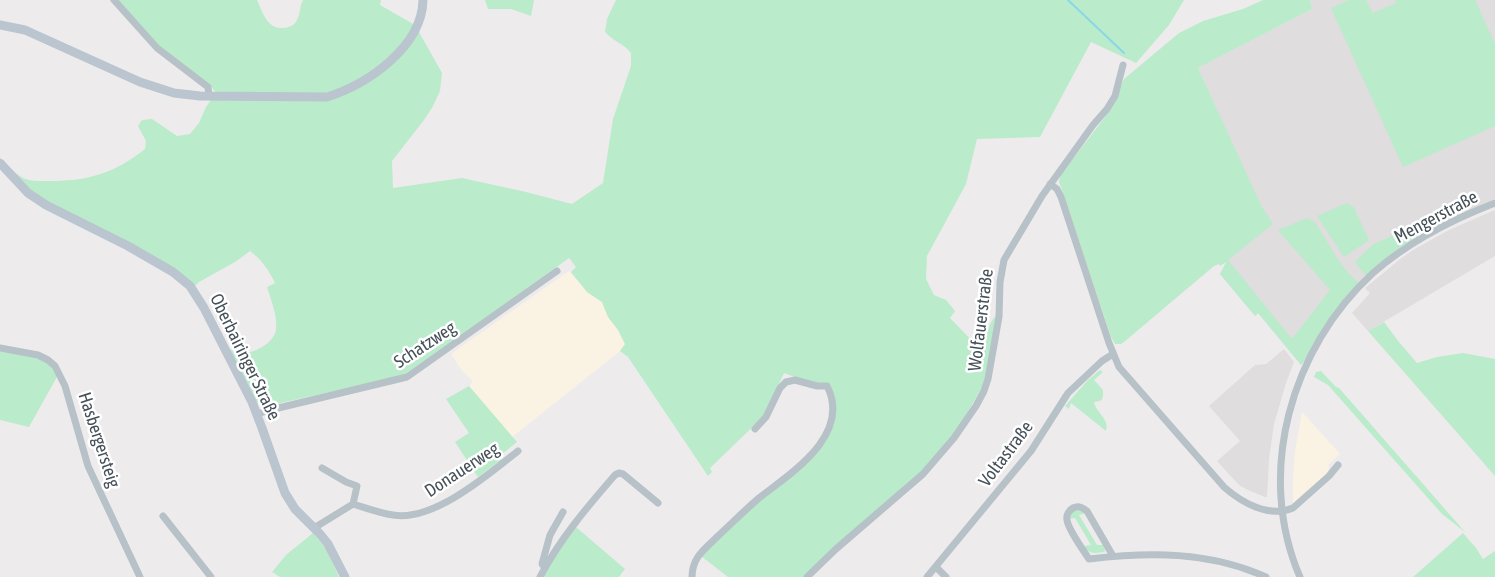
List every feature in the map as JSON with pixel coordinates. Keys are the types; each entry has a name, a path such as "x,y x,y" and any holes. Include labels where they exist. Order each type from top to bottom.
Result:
{"street":[{"path":"114,0 157,48 208,87 209,96"},
{"path":"0,24 25,30 140,82 174,93 209,96 312,97 340,93 373,74 398,53 419,25 423,0"},
{"name":"Wolfauerstraße","path":"807,577 923,474 954,438 976,406 988,379 999,317 1000,282 1004,260 1050,184 1115,96 1123,65"},
{"name":"Oberbairinger Straße","path":"0,163 28,193 46,206 128,246 173,272 190,286 204,308 257,414 285,493 295,509 332,551 345,577"},
{"path":"1050,184 1057,189 1061,197 1119,367 1224,487 1254,507 1281,511 1293,508 1338,465"},
{"name":"Mengerstraße","path":"1300,577 1286,540 1281,511 1280,474 1283,444 1293,399 1303,371 1331,320 1374,272 1428,234 1495,203"},
{"name":"Schatzweg","path":"257,414 407,377 557,271"},
{"name":"Hasbergersteig","path":"0,348 38,355 55,366 65,386 88,466 140,577"},
{"name":"Voltastraße","path":"927,577 1031,451 1068,393 1102,361 1113,354"},
{"path":"692,577 694,561 703,550 747,508 795,471 814,451 826,434 831,421 833,406 827,386 795,380 786,382 780,388 766,417 755,429"},
{"name":"Donauerweg","path":"352,504 394,516 426,512 473,485 518,451"},
{"path":"314,528 352,504 357,486 322,468"},
{"path":"540,577 570,530 615,475 623,474 658,502"},
{"path":"1113,556 1087,511 1081,507 1071,509 1067,515 1067,522 1089,559 1165,554 1199,557 1235,565 1266,577"},
{"path":"545,568 542,564 550,535 563,512"},
{"path":"163,516 211,577"},
{"path":"936,567 946,577"}],"shaded area":[{"path":"1311,0 1495,0 1495,199 1417,236 1373,268 1340,302 1301,365 1258,313 1255,316 1220,274 1260,204 1198,68 1312,9"},
{"path":"1495,210 1495,256 1368,331 1352,313 1370,293 1365,288 1399,260 1449,230"},
{"path":"569,271 587,292 602,302 608,317 625,344 620,351 512,437 469,386 473,381 463,372 451,354"},
{"path":"1284,349 1294,362 1274,424 1267,497 1265,497 1239,485 1217,461 1240,441 1209,406 1255,365 1266,364"},
{"path":"1302,412 1340,454 1329,464 1328,473 1293,504 1295,451"}],"green space":[{"path":"117,0 257,0 269,22 281,28 295,23 303,0 381,0 380,5 415,25 442,73 440,91 433,106 392,161 393,188 462,178 572,204 603,183 613,119 631,66 631,53 605,32 607,19 616,0 1184,0 1169,25 1136,63 1091,42 1040,137 977,139 966,184 927,256 926,279 934,295 946,300 955,311 950,318 978,347 996,315 986,380 960,426 927,466 804,577 728,577 701,556 829,432 832,393 828,383 811,382 784,373 765,415 710,468 712,472 708,476 628,357 620,351 625,344 618,330 608,317 602,302 587,292 571,272 576,267 569,258 405,374 267,406 257,403 226,345 236,352 255,351 271,340 276,330 274,308 267,287 275,283 258,258 250,251 195,286 34,194 8,167 23,178 33,181 64,181 89,177 112,170 145,149 146,141 138,126 142,120 152,119 177,136 190,134 199,123 216,93 210,85 159,47"},
{"path":"485,0 534,0 531,16 511,9 488,9"},
{"path":"1263,0 1311,0 1312,9 1198,68 1262,207 1273,224 1228,260 1292,339 1330,290 1278,230 1307,218 1315,222 1339,261 1359,283 1329,319 1301,365 1258,313 1255,316 1220,274 1226,262 1220,266 1219,264 1214,266 1124,342 1115,344 1059,182 1060,176 1105,117 1107,109 1111,108 1124,79 1179,33 1203,21 1243,9"},
{"path":"1348,0 1366,0 1373,13 1396,3 1395,0 1475,0 1495,44 1495,126 1403,167 1331,8"},
{"path":"1347,203 1354,208 1369,240 1344,257 1317,216"},
{"path":"1418,224 1422,233 1395,251 1366,276 1355,262 1372,245"},
{"path":"1384,322 1417,363 1463,353 1495,359 1495,476 1368,331"},
{"path":"0,351 39,359 46,362 58,375 29,427 0,420"},
{"path":"1100,370 1103,372 1094,380 1103,390 1103,398 1094,402 1106,423 1106,431 1071,403 1069,409 1065,406"},
{"path":"1321,371 1339,388 1465,532 1442,514 1328,385 1314,377 1316,372"},
{"path":"469,386 517,442 502,454 501,460 478,477 455,442 469,433 446,399"},
{"path":"1077,509 1086,513 1079,515 1097,545 1103,545 1104,552 1090,552 1084,546 1091,545 1075,518 1068,519 1068,515"},
{"path":"576,527 625,569 619,577 543,577"},
{"path":"313,533 327,550 339,577 280,577 272,572 286,555"},
{"path":"1463,533 1483,559 1495,551 1495,577 1413,577"}],"waterway":[{"path":"1068,0 1124,53"}]}
